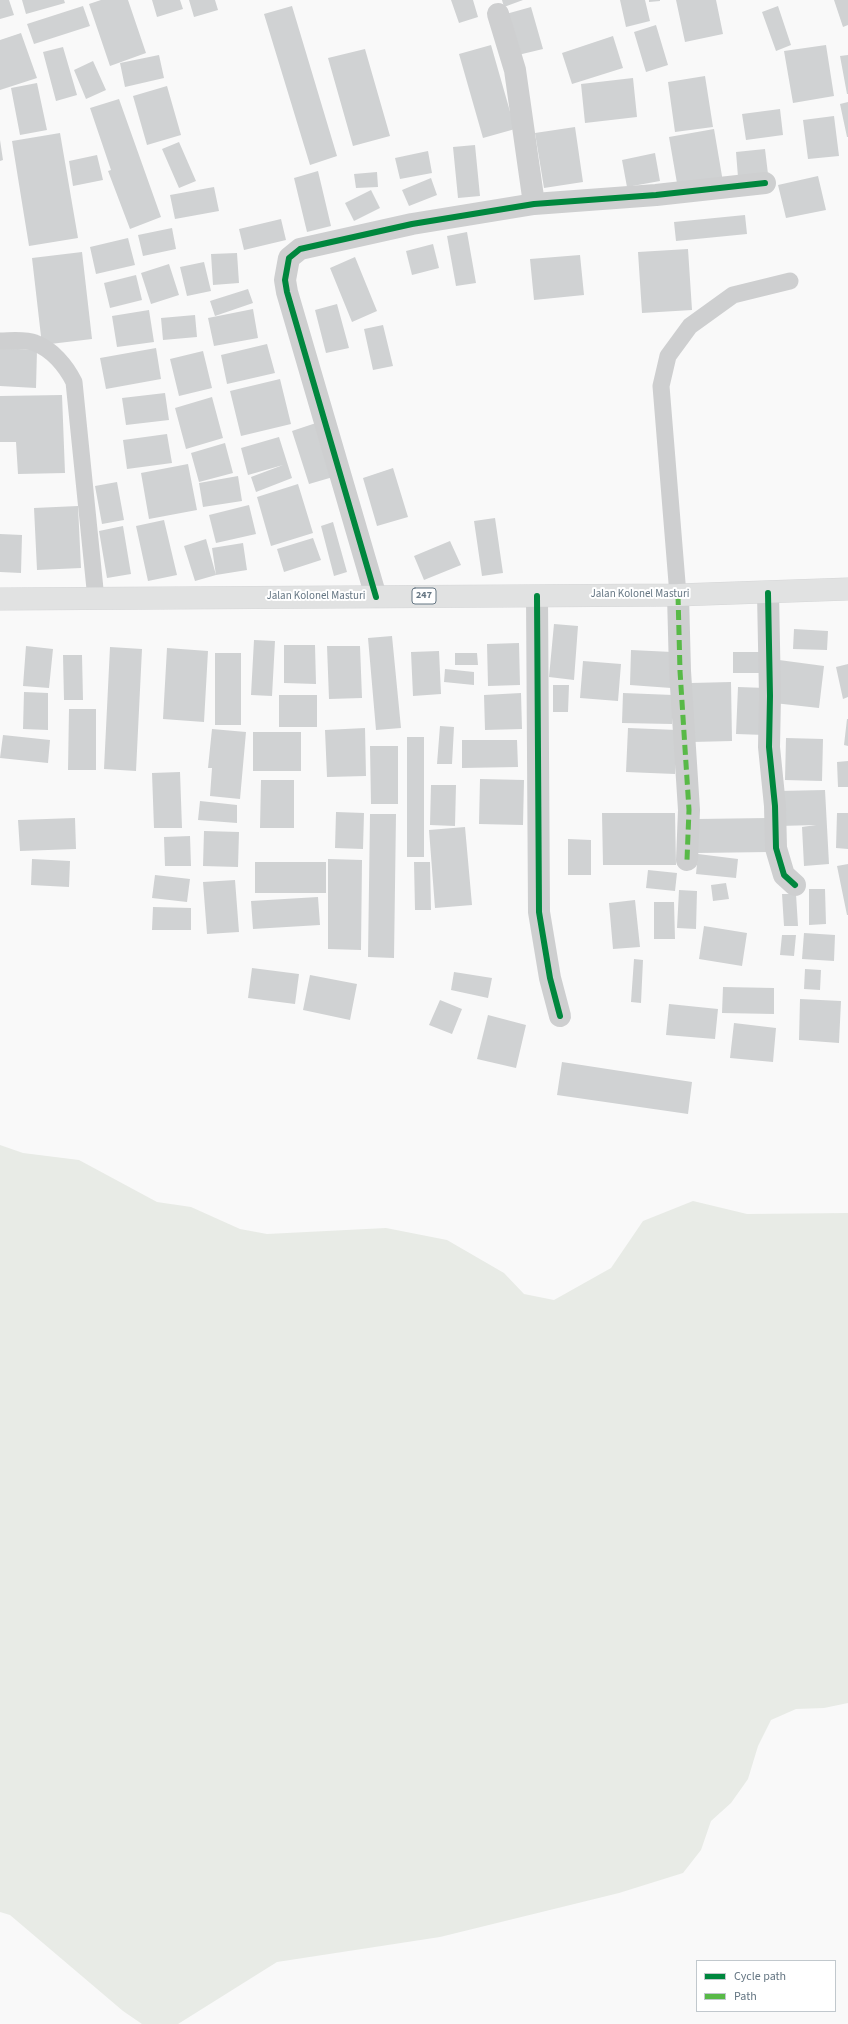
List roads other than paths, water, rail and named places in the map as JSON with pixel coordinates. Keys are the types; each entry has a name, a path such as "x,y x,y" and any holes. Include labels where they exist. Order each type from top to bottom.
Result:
{"main road":[{"name":"Jalan Kolonel Masturi","path":"0,600 678,595 848,589"}],"street":[{"path":"498,14 515,70 534,204"},
{"path":"376,597 287,292 285,280 289,258 300,249 412,224 534,204 656,195 765,183"},
{"path":"768,593 770,681 769,747 775,806 776,848 784,875 795,885"},
{"path":"678,595 680,671 689,810 687,860"},
{"path":"537,596 539,912 550,978 560,1016"}],"lane":[{"path":"678,595 661,386 668,356 690,326 733,296 790,281"},
{"path":"0,341 34,342 47,349 66,367 74,382 96,599"}]}
